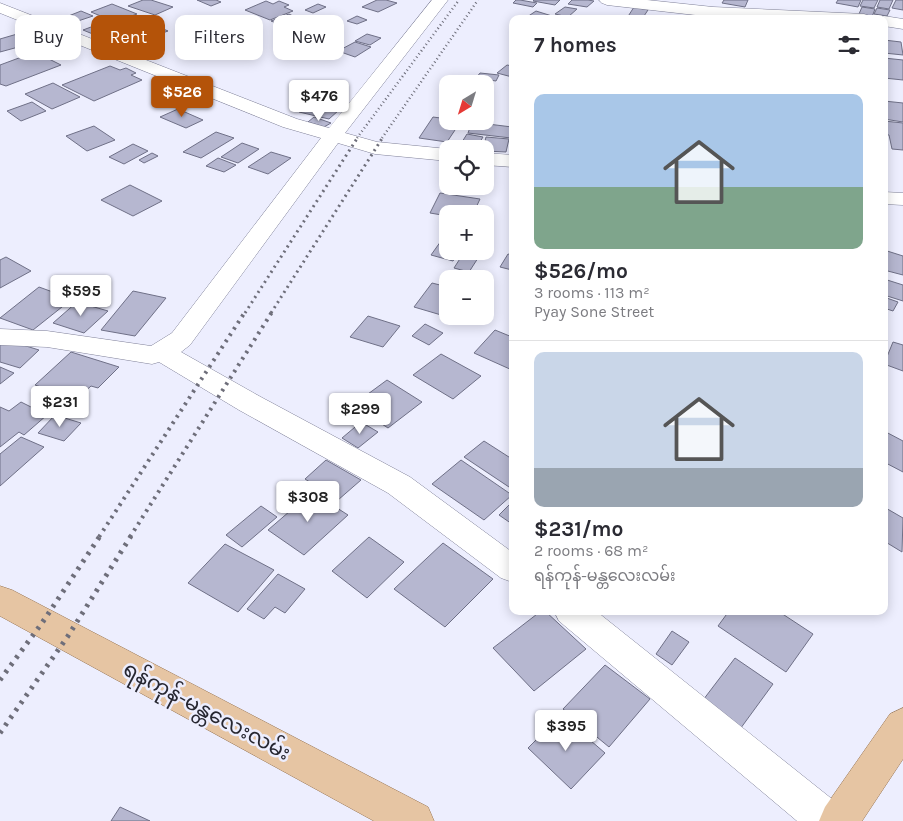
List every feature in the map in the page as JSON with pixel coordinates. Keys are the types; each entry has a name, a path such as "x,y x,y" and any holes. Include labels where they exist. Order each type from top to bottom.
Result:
{"main road":[{"name":"ရန်ကုန်-မန္တလေးလမ်း","path":"0,600 414,821"},
{"path":"840,821 903,726"}],"street":[{"path":"0,337 48,339 152,355 162,352 181,339 333,136 440,0"},
{"path":"607,0 713,12 778,15"},
{"path":"0,8 290,123 375,148 439,154"},
{"path":"888,22 903,24"},
{"path":"494,160 509,162"},
{"path":"888,198 903,200"},
{"path":"162,352 249,403 399,485 509,567"},
{"path":"576,615 828,821"}],"building":[{"path":"143,0 151,0 173,7 155,15 128,6"},
{"path":"197,0 216,0 221,2 211,6"},
{"path":"377,0 397,3 378,12 362,7"},
{"path":"516,0 537,3 533,7 513,3"},
{"path":"534,0 560,0 555,5"},
{"path":"572,0 594,1 587,7 568,4"},
{"path":"724,0 748,0 745,7 722,3"},
{"path":"838,0 861,0 858,7 836,3"},
{"path":"863,0 878,0 874,8 860,6"},
{"path":"880,0 893,0 889,9 877,7"},
{"path":"896,0 903,0 903,10 892,8"},
{"path":"266,1 273,4 279,1 289,5 284,7 293,11 283,15 273,15 273,19 270,20 263,17 263,15 245,10"},
{"path":"112,4 137,14 98,15 91,12"},
{"path":"318,4 326,7 313,13 305,10"},
{"path":"565,7 577,9 570,15 555,14"},
{"path":"634,7 648,10 645,15 629,15"},
{"path":"862,7 875,9 873,15 859,14"},
{"path":"877,8 890,10 888,15 874,14"},
{"path":"81,11 91,17 81,20 81,15 71,15"},
{"path":"536,11 549,15 530,15"},
{"path":"357,16 367,20 357,24 347,21"},
{"path":"91,27 91,33 83,30"},
{"path":"367,34 381,38 370,45 355,41"},
{"path":"15,35 15,48 0,52 0,39"},
{"path":"888,40 901,42 903,55 888,53"},
{"path":"355,42 371,47 355,57 344,53 344,48"},
{"path":"888,58 903,60 903,80 888,78"},
{"path":"15,59 51,60 61,65 6,86 0,84 0,65"},
{"path":"507,65 509,65 509,76 497,73"},
{"path":"110,66 120,70 126,68 136,73 131,75 142,80 94,101 62,85"},
{"path":"480,73 499,75 496,81 494,81 494,75 478,75"},
{"path":"53,83 80,97 52,109 25,94"},
{"path":"888,101 903,103 903,122 888,120"},
{"path":"32,102 46,111 21,121 7,111"},
{"path":"309,103 339,110 329,119 299,112"},
{"path":"178,109 203,120 186,128 160,117"},
{"path":"314,117 331,123 324,127 308,122"},
{"path":"433,117 439,118 439,130 455,130 448,140 419,138"},
{"path":"888,121 903,123 903,150 892,149"},
{"path":"494,125 509,127 509,138 468,133 469,130 494,130"},
{"path":"94,126 115,140 87,151 66,136"},
{"path":"216,132 234,138 201,158 183,152"},
{"path":"467,134 483,137 481,140 463,140"},
{"path":"486,137 509,139 506,152 494,151 494,140 485,140"},
{"path":"242,143 259,149 238,163 221,157"},
{"path":"133,144 148,151 124,164 109,157"},
{"path":"271,152 291,158 268,174 248,167"},
{"path":"152,153 158,156 144,163 139,160"},
{"path":"218,158 236,165 224,172 206,166"},
{"path":"130,185 162,201 133,216 101,200"},
{"path":"439,195 480,199 477,205 439,205 439,214 430,213"},
{"path":"439,244 439,257 431,255"},
{"path":"888,251 903,256 903,275 888,271"},
{"path":"508,254 509,254 509,269 500,267"},
{"path":"6,257 31,271 0,288 0,260"},
{"path":"459,260 477,260 470,270 454,268"},
{"path":"888,280 903,285 903,301 888,296"},
{"path":"432,283 439,285 439,314 414,307"},
{"path":"39,287 72,299 33,330 0,318"},
{"path":"133,291 166,298 135,336 101,330"},
{"path":"888,298 898,302 893,311 888,309"},
{"path":"77,302 108,311 84,333 53,323"},
{"path":"368,316 400,326 383,347 350,337"},
{"path":"425,324 443,333 429,345 412,336"},
{"path":"495,330 509,336 509,369 474,353"},
{"path":"0,338 39,350 20,368 0,362"},
{"path":"893,342 903,345 903,371 888,365 888,354"},
{"path":"71,352 119,367 98,388 91,386 77,399 35,385"},
{"path":"441,354 481,376 453,399 413,375"},
{"path":"0,367 14,373 0,384"},
{"path":"387,380 422,402 388,428 353,405"},
{"path":"21,402 47,415 24,435 19,432 0,447 0,407 9,411"},
{"path":"55,415 81,423 64,441 38,433"},
{"path":"361,422 378,432 358,448 342,438"},
{"path":"888,433 903,441 903,472 888,464"},
{"path":"21,437 44,447 0,486 0,454"},
{"path":"484,441 509,457 509,487 464,457"},
{"path":"326,460 361,480 338,500 305,479"},
{"path":"461,460 509,493 509,498 484,520 432,484"},
{"path":"312,492 348,515 304,555 268,530"},
{"path":"509,505 509,522 499,515"},
{"path":"261,506 277,517 242,547 226,535"},
{"path":"888,509 903,518 902,552 888,543"},
{"path":"369,537 404,562 367,598 332,571"},
{"path":"443,543 493,579 445,627 394,589"},
{"path":"225,544 274,570 238,612 188,583"},
{"path":"278,574 305,589 285,613 275,607 264,619 247,609"},
{"path":"536,615 549,615 586,649 534,691 493,648"},
{"path":"726,615 784,615 813,634 786,672 718,626"},
{"path":"672,631 689,642 672,665 656,654"},
{"path":"735,658 773,684 735,736 697,708"},
{"path":"605,665 650,699 609,747 563,709"},
{"path":"561,715 605,753 571,789 528,748"},
{"path":"120,807 150,821 111,821"}],"railway":[{"path":"357,138 459,0"},
{"path":"382,138 478,0"},
{"path":"245,313 358,137"},
{"path":"271,313 383,137"},
{"path":"99,537 245,312"},
{"path":"130,537 272,312"},
{"path":"0,680 42,623 100,536"},
{"path":"0,733 68,636 131,536"}]}
